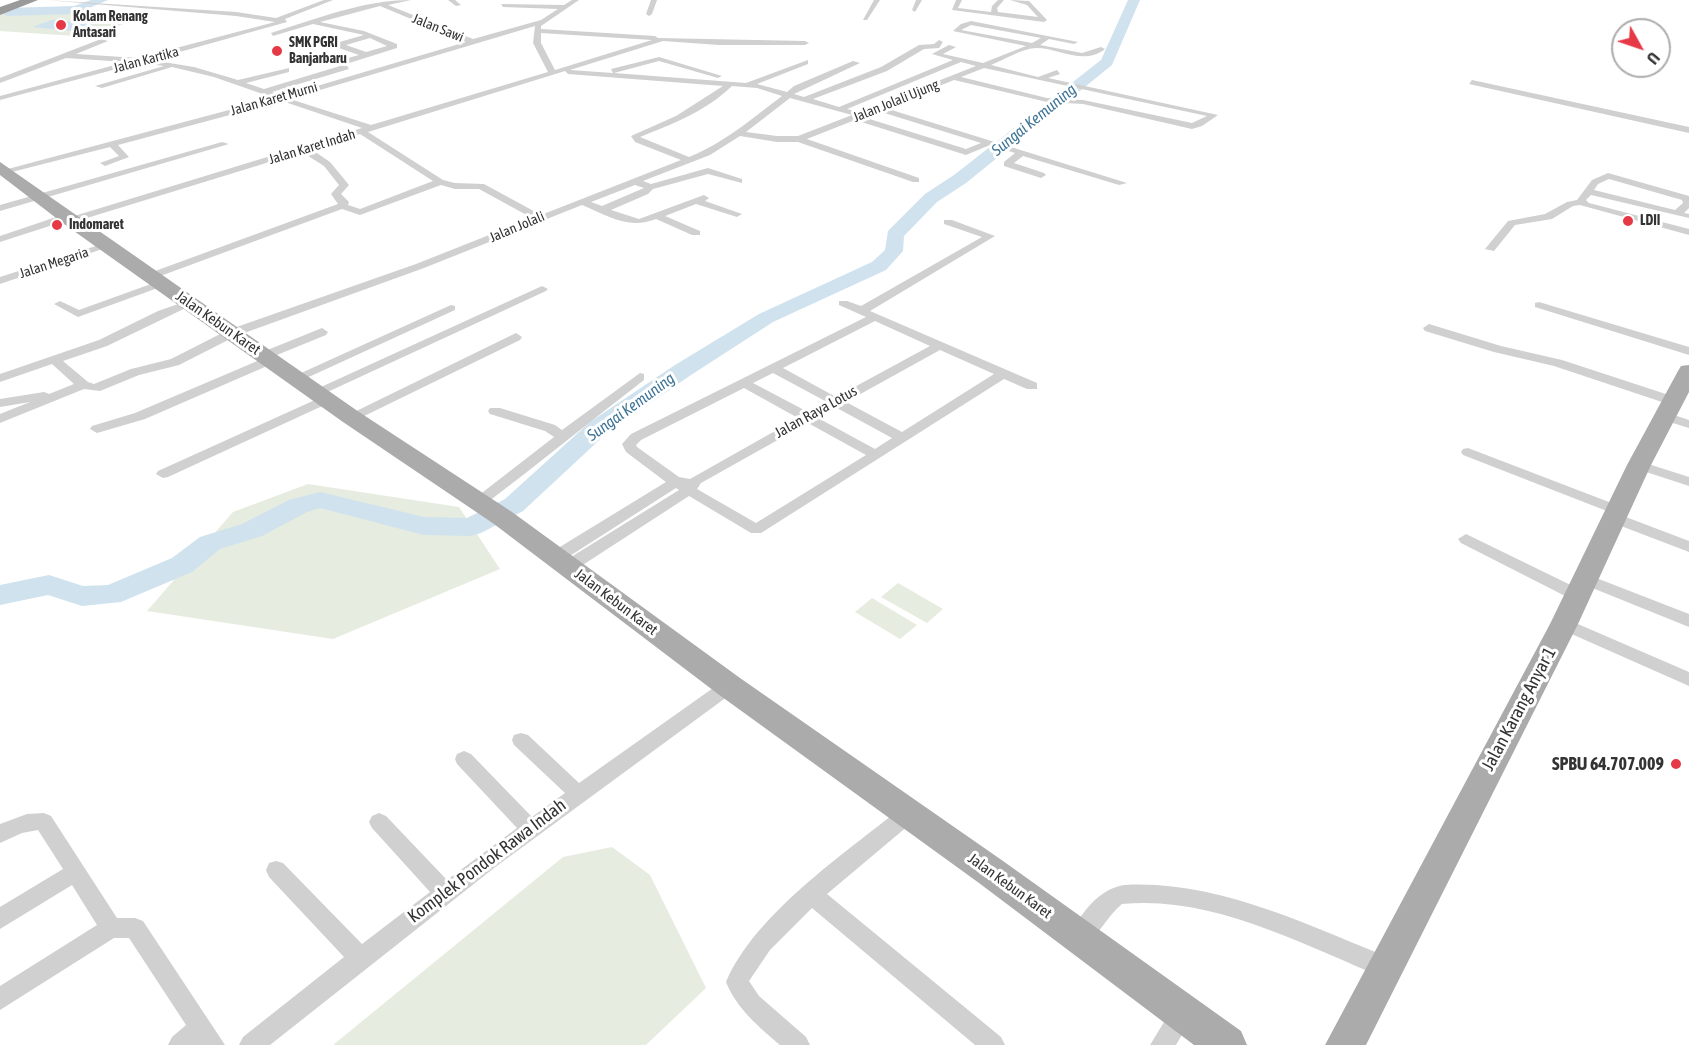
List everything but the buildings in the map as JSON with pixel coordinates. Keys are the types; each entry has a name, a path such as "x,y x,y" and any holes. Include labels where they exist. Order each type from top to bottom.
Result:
{"highway":[{"path":"0,10 22,0"},
{"path":"0,10 32,0"}],"main road":[{"name":"Jalan Kebun Karet","path":"4,170 68,219 109,245 351,417 489,509 729,686 1227,1045"},
{"name":"Jalan Karang Anyar 1","path":"1345,1045 1564,624 1639,465 1676,414 1689,371"}],"street":[{"name":"Jalan Kartika","path":"49,0 281,20"},
{"name":"Jalan Kartika","path":"0,98 144,61 281,20 330,0"},
{"path":"218,49 374,2 408,0"},
{"path":"576,0 539,26 537,43 553,72 747,85 840,109 966,152 991,144"},
{"path":"649,14 654,0"},
{"path":"865,19 877,0"},
{"path":"915,10 919,0"},
{"path":"959,0 954,9 1044,20 1029,3 1013,0"},
{"path":"995,15 994,7 1001,1 1022,19"},
{"name":"Jalan Sawi","path":"374,2 471,41"},
{"path":"503,5 567,7"},
{"path":"262,92 346,67 340,63 394,46 370,36 314,21 281,20"},
{"path":"1074,42 970,23 956,31 1085,56 1101,49"},
{"path":"539,26 719,43 805,43"},
{"name":"Jalan Karet Murni","path":"4,170 112,144 471,41 539,26"},
{"path":"367,55 339,45 370,36"},
{"name":"Jalan Jolali Ujung","path":"739,133 777,139 799,139 1033,46 1048,37"},
{"name":"Jalan Karet Indah","path":"0,239 663,39"},
{"path":"0,81 104,41"},
{"path":"806,99 884,69 922,47 936,46 939,42"},
{"path":"952,47 936,54 1081,89 1214,115 1192,126 1083,102 1047,100 954,78"},
{"path":"67,56 144,61 194,69 262,92 367,130 440,182 455,186 484,187 539,218"},
{"path":"164,64 185,58"},
{"path":"603,74 659,59 726,79 720,83"},
{"path":"840,109 960,60"},
{"path":"747,85 805,62"},
{"name":"Jalan Jolali","path":"59,395 83,386 99,387 135,372 175,362 232,333 420,266 580,201 707,153 739,133 787,94 856,63"},
{"path":"99,86 174,66"},
{"path":"234,83 286,70"},
{"path":"1041,80 1057,72"},
{"path":"851,82 861,85"},
{"path":"1472,82 1689,130"},
{"path":"689,160 634,136 679,118 718,95 730,84"},
{"path":"872,88 882,91"},
{"path":"878,108 1122,183"},
{"path":"799,139 916,180"},
{"path":"105,163 125,157 112,144"},
{"path":"0,208 225,144"},
{"path":"304,149 327,164 344,186 336,194 344,202 342,206"},
{"path":"1021,153 1006,163 1041,175"},
{"path":"602,210 645,192 649,188 708,171 739,181"},
{"path":"1582,203 1588,191 1603,177 1618,177 1686,198 1688,203 1677,214"},
{"path":"633,181 649,188"},
{"path":"60,304 78,314 342,206 360,212 440,182"},
{"path":"1588,191 1689,217"},
{"path":"580,201 640,222 659,217 700,200 737,214"},
{"path":"1490,249 1512,224 1548,216 1570,204 1582,203 1689,232"},
{"path":"659,217 696,233"},
{"path":"861,310 990,236 948,222"},
{"name":"Jalan Megaria","path":"0,280 109,245"},
{"path":"164,474 542,289"},
{"path":"0,378 103,343 190,303"},
{"path":"843,303 1032,386"},
{"path":"1539,305 1689,351"},
{"path":"296,378 451,308"},
{"path":"875,316 742,382 631,441 630,449 756,530 786,514 901,436 1003,374"},
{"path":"1429,328 1498,349 1558,363 1676,414"},
{"path":"97,429 140,416 322,332"},
{"path":"351,417 516,337"},
{"name":"Jalan Raya Lotus","path":"562,562 687,484 938,346"},
{"path":"55,360 83,386"},
{"path":"774,368 901,436"},
{"path":"489,509 562,438 639,377"},
{"path":"742,382 875,453"},
{"path":"0,403 18,398 59,395"},
{"path":"0,419 59,395"},
{"path":"495,411 550,428 562,438"},
{"path":"1468,452 1689,547"},
{"path":"1639,465 1689,482"},
{"path":"1466,539 1582,587 1689,621"},
{"path":"1564,624 1689,679"},
{"name":"Komplek Pondok Rawa Indah","path":"251,1045 359,957 530,828 729,686"},
{"path":"521,740 578,794"},
{"path":"464,759 530,828"},
{"path":"798,1045 751,1004 737,982 740,971 750,955 812,894 908,814"},
{"path":"0,834 12,827 35,821 44,822 111,928"},
{"path":"378,822 445,893"},
{"path":"276,870 359,957"},
{"path":"0,919 76,872"},
{"path":"1080,938 1089,923 1118,895 1154,892 1186,896 1263,920 1385,967"},
{"path":"812,894 993,1045"},
{"path":"0,999 111,928 135,928 208,1036 180,1045"},
{"path":"1162,1045 1184,1012"}],"shaded area":[{"name":"Kolam Renang Antasari","path":"11,10 136,19 90,37 0,31 0,14"},
{"path":"308,484 459,507 500,569 333,639 147,611 233,512"},
{"path":"898,583 943,609 927,623 881,597"},
{"path":"872,598 917,625 900,639 855,612"},
{"path":"612,847 650,875 706,988 646,1045 333,1045 563,857"}],"water":[{"path":"52,20 94,24 74,31 32,27"}],"waterway":[{"path":"7,12 75,10 102,0"},
{"name":"Sungai Kemuning","path":"0,595 49,585 82,596 111,595 182,565 210,543 252,530 298,506 320,500 424,526 471,527 514,505 599,427 683,370 766,318 879,266 894,251 895,235 931,198 960,179 1107,62 1134,0"}],"place":[{"name":"Kolam Renang Antasari","path":"61,25"},
{"name":"SMK PGRI Banjarbaru","path":"277,51"},
{"name":"LDII","path":"1628,221"},
{"name":"Indomaret","path":"57,225"},
{"name":"SPBU 64.707.009","path":"1676,764"}]}
